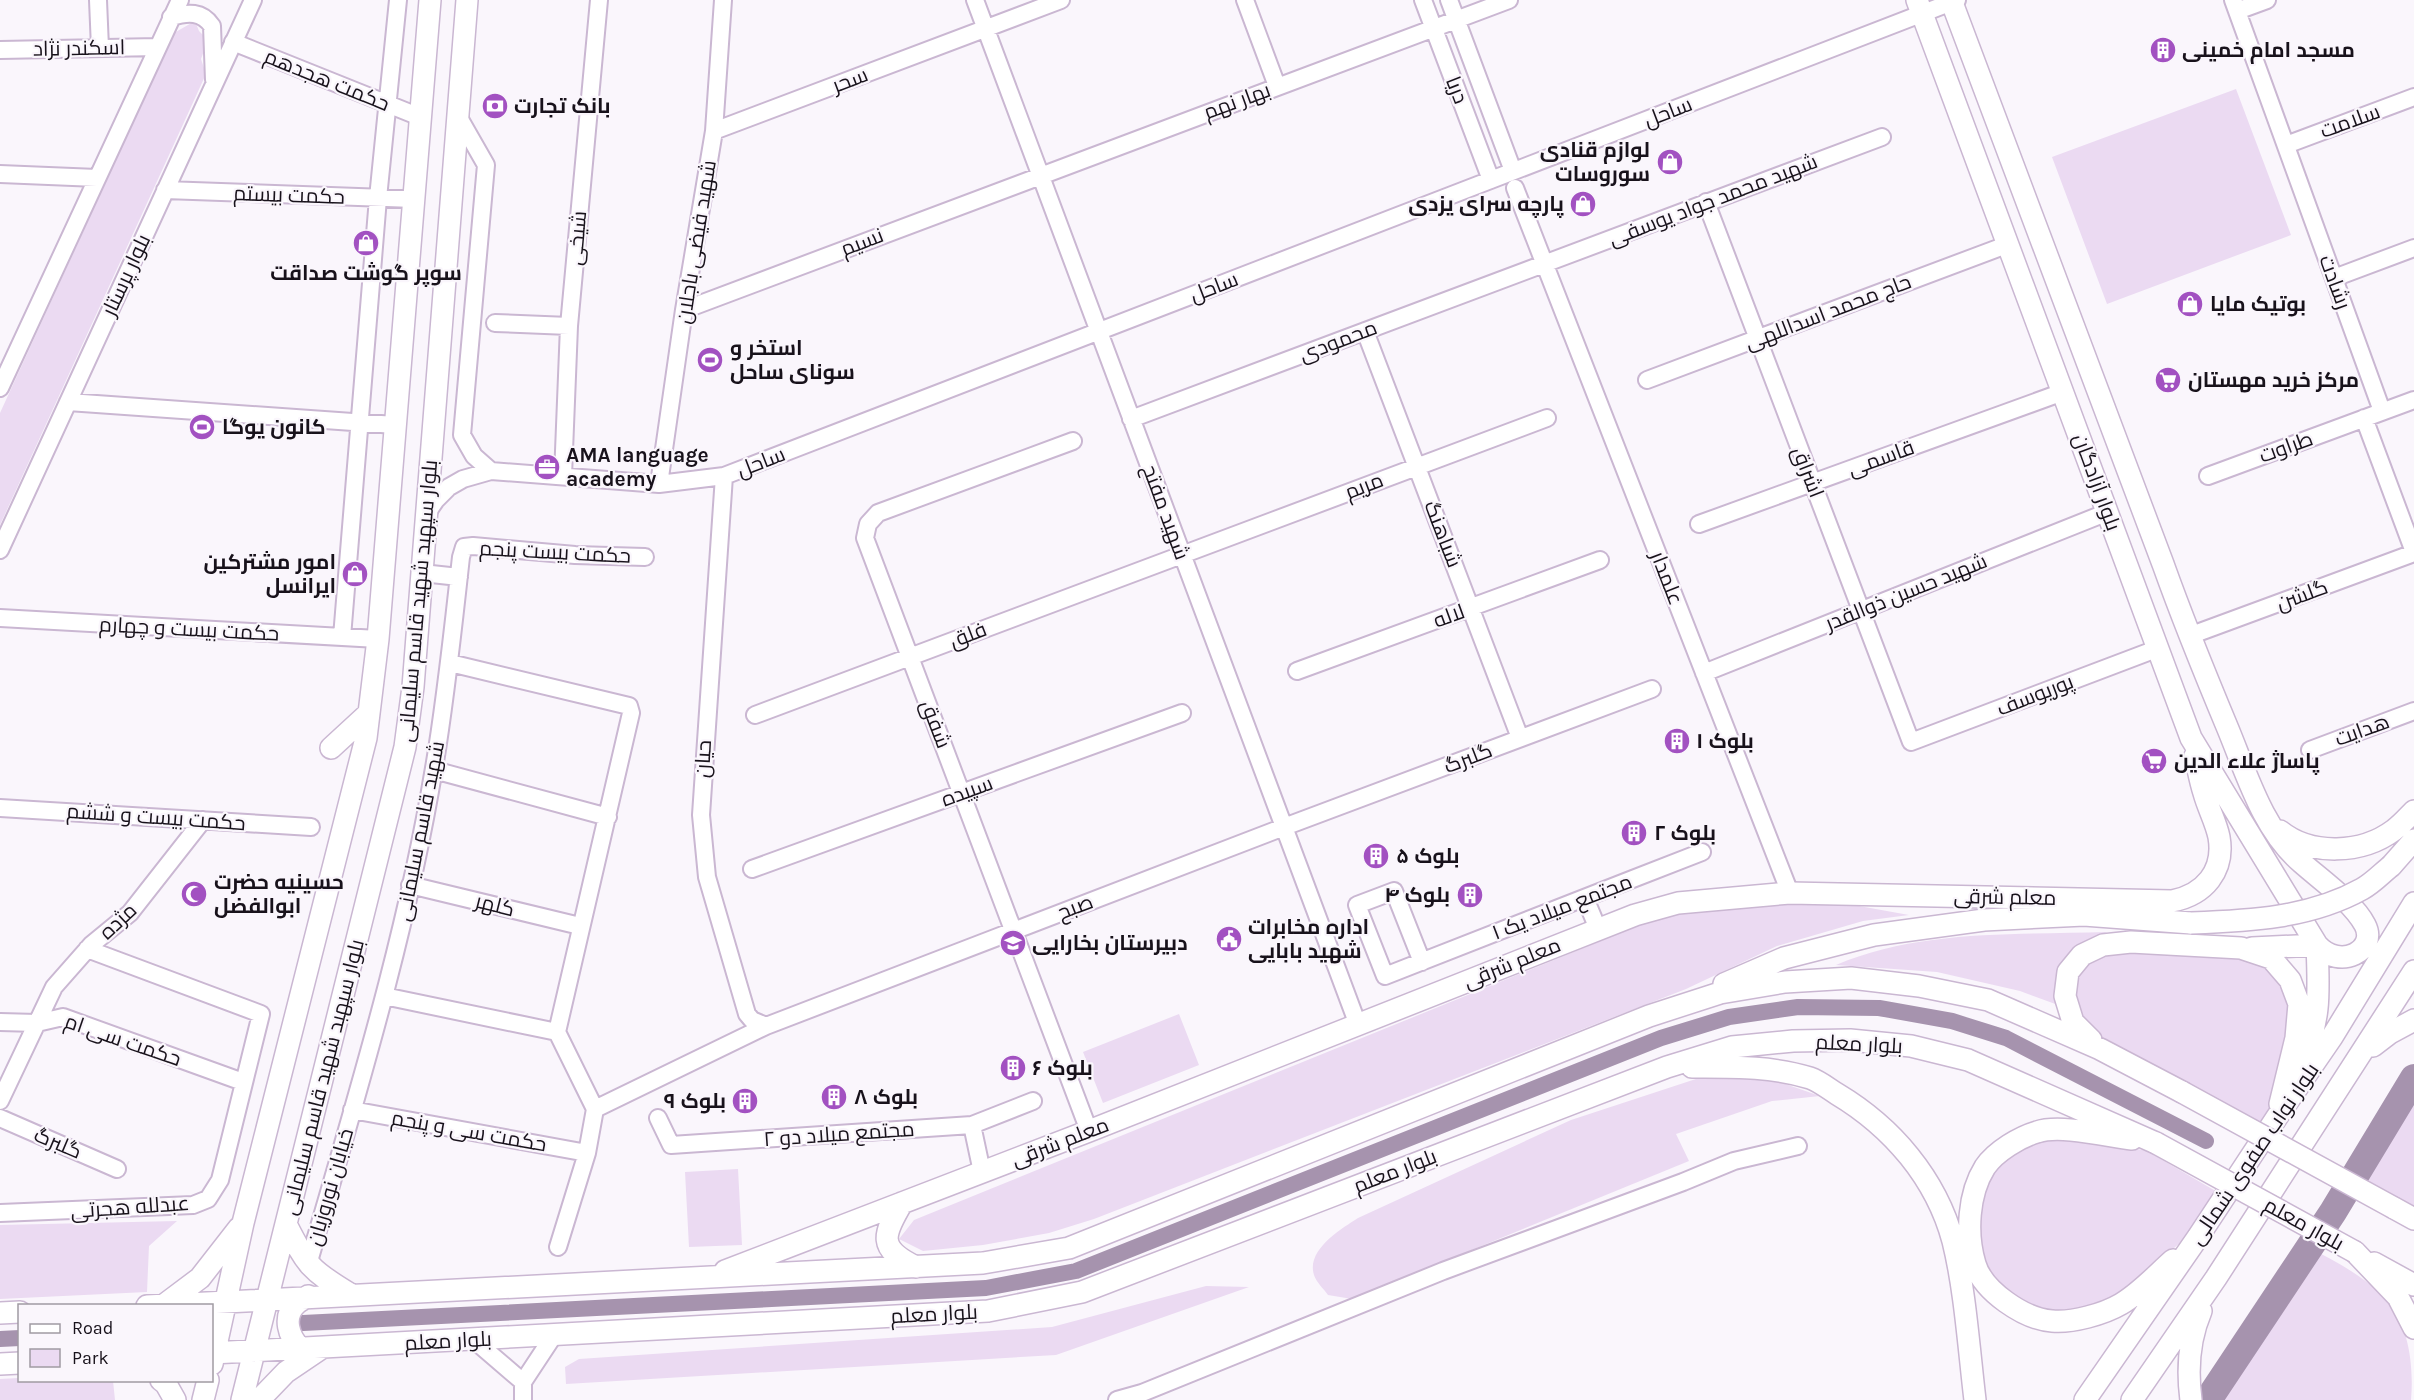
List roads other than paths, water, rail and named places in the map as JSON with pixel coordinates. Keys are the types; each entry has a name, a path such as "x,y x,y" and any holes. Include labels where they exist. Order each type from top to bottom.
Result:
{"main road":[{"name":"بلوار سپهبد شهید قاسم سلیمانی","path":"213,1353 243,1223 366,738 378,639 430,0"},
{"name":"بلوار سپهبد شهید قاسم سلیمانی","path":"242,1400 405,747 413,687 467,0"},
{"name":"بلوار آزادگان","path":"1953,1 2189,636 2263,813"},
{"name":"بلوار آزادگان","path":"1920,7 2192,738 2317,945"},
{"path":"330,748 369,713"},
{"name":"معلم شرقی","path":"706,1278 1089,1131 1598,929 1635,915 1678,903 1790,893 2172,901 2185,899 2207,884 2217,867 2220,848 2203,791 2192,738"},
{"path":"2263,813 2282,833 2299,843 2348,848 2372,842 2394,831 2414,811"},
{"path":"2100,1049 2073,1022 2065,996 2068,972 2082,956 2103,945 2131,942 2241,948 2317,945 2331,956 2348,957 2363,946 2367,940 2367,927 2349,905 2295,858 2263,813"},
{"path":"176,1304 983,1263 1069,1248 1649,1016 1784,958 1874,935 1984,920 2084,915 2191,923 2236,922 2290,915 2328,904 2364,889 2391,866 2414,840"},
{"name":"بلوار نواب صفوی شمالی","path":"2085,1400 2332,1037 2414,903"},
{"path":"2277,1117 2312,1042 2319,1011 2317,945"},
{"path":"2241,948 2271,958 2290,980 2299,1004 2296,1038 2277,1117"},
{"name":"بلوار نواب صفوی شمالی","path":"2132,1400 2216,1278 2414,971"},
{"path":"1649,1016 1720,993 1785,982 1851,978 1919,986 1988,1000 2100,1049 2414,1219"},
{"path":"2360,1056 2390,1033 2412,1020"},
{"name":"بلوار معلم","path":"213,1357 300,1348 988,1311 1082,1292 1667,1067 1732,1047 1793,1041 1850,1040 1911,1046 1968,1060 2156,1143 2414,1285"},
{"path":"1667,1067 1737,1066 1780,1071 1812,1079 1857,1106 1886,1129 1915,1162 1939,1204 1953,1241 1975,1400"},
{"path":"2156,1143 2071,1130 2038,1131 2008,1146 1986,1167 1973,1197 1969,1229 1975,1266 1992,1290 2014,1308 2050,1322 2077,1320 2121,1304 2198,1237"},
{"path":"902,1203 888,1227 888,1243 895,1257 916,1267"},
{"path":"161,1304 200,1278 243,1223"},
{"path":"286,1224 308,1265 319,1276 351,1294"},
{"path":"2355,1252 2398,1297 2414,1329"},
{"path":"2191,1400 2188,1375 2195,1326 2216,1278"},
{"path":"300,1348 291,1337 288,1323 296,1304 308,1296"},
{"path":"0,1313 18,1312"},
{"path":"259,1400 286,1372 323,1347"},
{"path":"0,1364 18,1363"},
{"path":"164,1382 175,1400"},
{"path":"203,1400 208,1382"}],"street":[{"path":"98,0 100,48"},
{"path":"0,388 180,0"},
{"name":"بلوار پرستار","path":"0,550 253,0"},
{"path":"342,637 378,198 399,0"},
{"name":"شیخی","path":"563,476 569,326 598,0"},
{"name":"شهید فیضی باجلان","path":"659,484 684,310 714,131 723,0"},
{"name":"شهید مفتح","path":"975,0 1358,1025"},
{"name":"سحر","path":"714,131 1061,0"},
{"path":"1245,0 1277,86"},
{"name":"دریا","path":"1423,0 1491,180"},
{"name":"دریا","path":"1449,0 1544,263"},
{"name":"بهار نهم","path":"1040,174 1509,0"},
{"path":"2235,6 2267,0"},
{"name":"ساحل","path":"427,513 449,487 463,479 491,471 659,484 724,476 1491,180 1514,180 1920,7 1953,1"},
{"name":"رشادت","path":"2235,6 2382,411"},
{"path":"171,17 194,13 207,19 212,26 214,84"},
{"name":"حکمت هجدهم","path":"233,42 420,117"},
{"name":"اسکندر نژاد","path":"0,50 158,47"},
{"name":"سلامت","path":"2286,145 2414,98"},
{"path":"458,116 486,165 462,435 474,456 491,471"},
{"name":"شهید محمد جواد یوسفی","path":"1544,263 1882,136"},
{"path":"0,174 97,178"},
{"name":"نسیم","path":"684,310 1040,174"},
{"name":"حکمت بیستم","path":"165,190 414,199"},
{"name":"اشراق","path":"1706,202 1911,742"},
{"name":"حاج محمد اسداللهی","path":"1647,380 2009,244"},
{"path":"2334,278 2414,248"},
{"name":"محمودی","path":"1131,418 1544,263"},
{"name":"علمدار","path":"1544,263 1790,893"},
{"path":"495,323 569,326"},
{"name":"شباهنگ","path":"1365,331 1520,738"},
{"name":"قاسمی","path":"1699,524 2063,392"},
{"path":"2414,400 2364,418 2414,553"},
{"path":"68,402 395,425"},
{"name":"مریم","path":"1182,555 1546,418"},
{"name":"طراوت","path":"2208,476 2364,418"},
{"name":"شفق","path":"1072,441 878,513 868,524 866,538 1089,1131"},
{"name":"حیان","path":"724,476 700,815 706,876 747,1014 752,1020 766,1026"},
{"name":"شهید حسین ذوالقدر","path":"1704,673 2108,512"},
{"name":"حکمت بیست پنجم","path":"465,547 575,555 645,557"},
{"name":"شهید قاسم سلیمانی","path":"352,1110 384,996 434,770 450,663 461,557 465,547"},
{"name":"گلشن","path":"2189,636 2414,553"},
{"name":"فلق","path":"755,715 1182,555"},
{"name":"لاله","path":"1297,671 1600,560"},
{"path":"422,573 459,577"},
{"name":"حکمت بیست و چهارم","path":"0,618 378,639"},
{"name":"پوریوسف","path":"1911,742 2158,648"},
{"path":"450,663 629,706 631,713 557,1032 595,1109 587,1153 558,1247"},
{"name":"گلبرگ","path":"1284,827 1652,689"},
{"name":"هدایت","path":"2310,750 2414,711"},
{"name":"سپیده","path":"752,869 1182,713"},
{"path":"434,770 608,818"},
{"name":"حکمت بیست و ششم","path":"0,808 311,827"},
{"name":"مژده","path":"37,1023 54,987 87,949 130,913 203,820"},
{"name":"صبح","path":"595,1109 766,1026 1284,827"},
{"name":"مجتمع میلاد یک ۱","path":"1422,962 1394,891 1357,905 1385,976 1422,962 1702,852"},
{"name":"کلهر","path":"410,885 580,926"},
{"path":"1585,898 1598,929"},
{"name":"عبدلله هجرتی","path":"0,1213 193,1205 208,1199 220,1180 261,1014 87,949"},
{"path":"384,996 557,1032"},
{"name":"حکمت سی ام","path":"0,1022 37,1023 63,1017 243,1082"},
{"path":"0,1101 37,1023"},
{"name":"مجتمع میلاد دو ۲","path":"658,1118 671,1145 972,1125 1033,1101"},
{"name":"حکمت سی و پنجم","path":"352,1110 587,1153"},
{"name":"خیابان نوروزیان","path":"308,1265 352,1110"},
{"name":"گلبرگ","path":"0,1118 117,1169"},
{"path":"972,1125 982,1172"},
{"path":"1117,1400 1142,1393 1432,1275 1734,1161 1798,1146"},
{"path":"523,1400 522,1382 554,1335"},
{"path":"474,1340 522,1382"}],"waterway":[{"path":"303,1323 986,1288 1076,1271 1661,1038 1729,1017 1798,1007 1879,1008 1952,1021 2006,1038 2206,1141"},
{"path":"2208,1400 2333,1212 2414,1078"},
{"path":"0,1339 18,1338"}],"place":[{"name":"مسجد امام خمینی","path":"2163,50"},
{"name":"بانک تجارت","path":"495,106"},
{"name":"لوازم قنادی سوروسات","path":"1670,162"},
{"name":"پارچه سرای یزدی","path":"1583,204"},
{"name":"سوپر گوشت صداقت","path":"366,243"},
{"name":"بوتیک مایا","path":"2190,304"},
{"name":"استخر و سونای ساحل","path":"710,360"},
{"name":"مرکز خرید مهستان","path":"2168,380"},
{"name":"کانون یوگا","path":"202,427"},
{"name":"AMA language academy","path":"547,467"},
{"name":"امور مشترکین ایرانسل","path":"355,574"},
{"name":"بلوک ۱","path":"1677,741"},
{"name":"پاساژ علاء الدین","path":"2154,761"},
{"name":"بلوک ۲","path":"1634,833"},
{"name":"بلوک ۵","path":"1376,856"},
{"name":"حسینیه حضرت ابوالفضل","path":"194,894"},
{"name":"بلوک ۴","path":"1470,895"},
{"name":"اداره مخابرات شهید بابایی","path":"1229,939"},
{"name":"دبیرستان بخارایی","path":"1013,943"},
{"name":"بلوک ۶","path":"1013,1068"},
{"name":"بلوک ۸","path":"834,1097"},
{"name":"بلوک ۹","path":"745,1101"}]}
